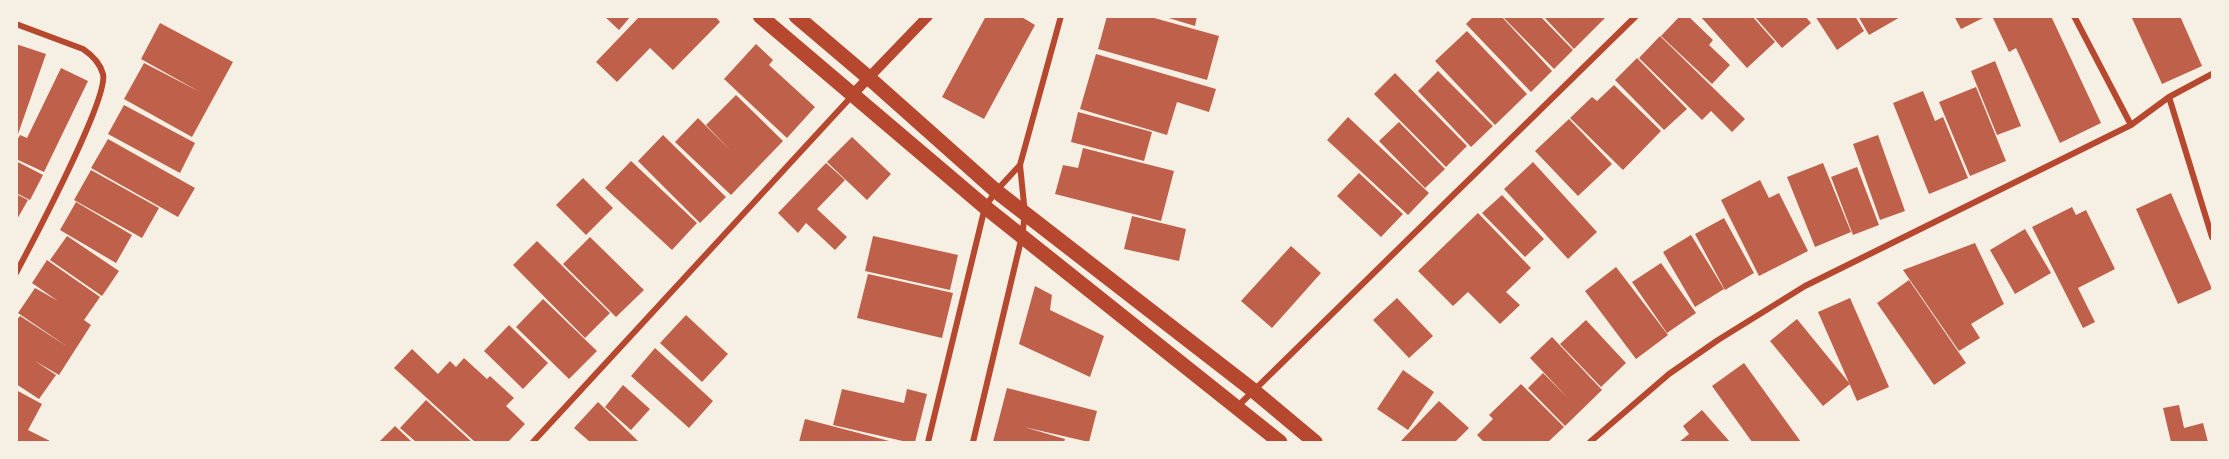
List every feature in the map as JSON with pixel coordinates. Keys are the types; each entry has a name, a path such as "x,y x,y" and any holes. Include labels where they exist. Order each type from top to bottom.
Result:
{"main road":[{"path":"760,16 985,207 1280,442"},
{"path":"795,16 869,78 996,191 1254,391 1315,442"}],"street":[{"path":"533,442 928,16"},
{"path":"973,442 1022,236 1025,214 1020,165 1061,16"},
{"path":"1237,407 1636,16"},
{"path":"2074,16 2131,124"},
{"path":"16,24 83,49 92,56 104,75 102,89 72,162 16,273"},
{"path":"1590,442 1669,374 1718,340 1805,286 2131,124 2169,97 2212,74"},
{"path":"2169,97 2212,237"},
{"path":"928,442 985,207 1020,165"}],"building":[{"path":"604,16 631,16 619,30"},
{"path":"640,16 715,16 720,22 673,70 650,48 617,82 596,62"},
{"path":"986,16 1020,16 1035,25 984,119 942,97"},
{"path":"1107,16 1147,16 1219,36 1207,80 1098,49"},
{"path":"1162,16 1197,16 1195,26"},
{"path":"1474,16 1501,16 1552,71 1531,92 1466,24"},
{"path":"1502,16 1540,16 1573,50 1554,69"},
{"path":"1543,16 1607,16 1574,49"},
{"path":"1680,16 1688,16 1713,40 1709,45 1730,65 1712,84 1661,36"},
{"path":"1700,16 1752,16 1775,42 1747,68"},
{"path":"1754,16 1805,16 1811,23 1782,48"},
{"path":"1815,16 1855,16 1864,31 1837,50"},
{"path":"1858,16 1902,16 1869,35"},
{"path":"1954,16 1987,16 1961,29"},
{"path":"1992,16 2051,16 2101,123 2060,143 2016,48 2009,52"},
{"path":"2131,16 2180,16 2202,66 2162,84"},
{"path":"160,23 233,62 192,137 124,99 144,63 200,92 141,59"},
{"path":"1467,31 1527,94 1495,125 1435,61"},
{"path":"1660,36 1745,119 1732,132 1711,111 1702,120 1639,58"},
{"path":"16,44 46,54 17,137 16,137"},
{"path":"756,44 773,60 769,65 815,107 787,138 724,79"},
{"path":"1096,54 1216,89 1209,112 1177,102 1167,135 1080,109"},
{"path":"1637,58 1687,109 1664,130 1615,80"},
{"path":"1995,61 2021,126 1997,135 1971,71"},
{"path":"61,68 88,81 44,172 16,159 16,142 20,135 27,138"},
{"path":"1438,71 1493,126 1471,147 1418,91"},
{"path":"1395,73 1467,146 1446,167 1374,94"},
{"path":"1614,85 1661,131 1623,170 1570,118 1592,97 1597,101"},
{"path":"1976,87 2006,161 1970,176 1939,102"},
{"path":"1923,91 1935,121 1943,117 1968,178 1929,194 1893,103"},
{"path":"736,95 783,141 731,195 675,142 698,118 731,151 706,125"},
{"path":"124,105 195,143 180,173 108,134"},
{"path":"1078,112 1152,132 1144,161 1071,142"},
{"path":"1348,117 1429,193 1408,215 1327,140"},
{"path":"1569,119 1612,164 1578,196 1535,151"},
{"path":"1399,122 1445,169 1425,188 1379,141"},
{"path":"663,135 726,197 700,223 638,161"},
{"path":"1878,135 1905,211 1880,220 1853,144"},
{"path":"852,137 891,174 867,200 827,162"},
{"path":"108,139 195,188 178,217 91,168"},
{"path":"1083,148 1174,171 1161,221 1055,194 1063,165 1078,168"},
{"path":"16,161 43,175 30,200 16,193"},
{"path":"631,161 697,223 672,250 605,188"},
{"path":"1533,162 1597,232 1568,259 1504,189"},
{"path":"826,163 845,180 817,209 847,237 835,250 806,223 798,233 778,213"},
{"path":"1823,163 1851,232 1815,247 1787,177"},
{"path":"1857,167 1879,225 1853,235 1831,177"},
{"path":"91,170 159,208 142,238 74,200"},
{"path":"1359,173 1403,214 1381,237 1337,196"},
{"path":"583,178 613,208 586,235 556,205"},
{"path":"1760,180 1769,198 1779,193 1808,251 1759,276 1721,200"},
{"path":"2171,193 2212,289 2178,304 2136,209"},
{"path":"16,194 28,200 16,221"},
{"path":"1502,195 1544,239 1525,257 1482,213"},
{"path":"76,202 132,235 116,263 60,230"},
{"path":"2072,207 2076,215 2086,210 2115,269 2078,288 2095,322 2083,328 2032,227"},
{"path":"1478,213 1531,268 1506,292 1520,305 1500,324 1468,292 1453,306 1418,271"},
{"path":"1132,216 1186,229 1179,261 1124,249"},
{"path":"1724,218 1754,273 1725,290 1695,234"},
{"path":"2025,229 2051,273 2015,294 1990,250"},
{"path":"1691,235 1724,289 1695,307 1663,252"},
{"path":"67,236 119,271 102,296 50,260"},
{"path":"873,236 958,255 950,290 865,271"},
{"path":"590,237 644,290 616,317 563,264"},
{"path":"537,241 610,313 585,338 513,265"},
{"path":"1975,243 2004,304 1971,324 1980,338 1959,351 1903,270"},
{"path":"1291,246 1321,273 1272,328 1241,301"},
{"path":"47,260 100,297 84,320 91,325 59,375 35,361 56,375 39,399 16,384 16,321 20,316 68,347 18,313 35,288 58,301 32,283"},
{"path":"1661,263 1696,313 1667,333 1632,282"},
{"path":"1616,267 1668,335 1636,359 1585,291"},
{"path":"868,274 953,293 942,338 857,318"},
{"path":"1909,280 1966,363 1934,385 1877,303"},
{"path":"1035,286 1052,295 1050,310 1104,336 1090,377 1019,344"},
{"path":"1397,298 1433,336 1409,358 1373,320"},
{"path":"1850,298 1889,387 1857,401 1818,312"},
{"path":"543,299 597,351 569,379 516,327"},
{"path":"686,315 728,354 702,382 660,343"},
{"path":"1797,319 1850,384 1823,406 1770,341"},
{"path":"1586,320 1626,363 1601,387 1560,344"},
{"path":"509,325 548,363 523,389 484,351"},
{"path":"1552,337 1602,390 1565,426 1528,388 1543,373 1568,398 1530,358"},
{"path":"655,348 713,401 689,428 631,376"},
{"path":"412,349 438,374 450,361 456,367 464,358 487,379 490,376 514,398 506,406 525,424 508,442 475,442 394,368"},
{"path":"1744,363 1801,442 1752,442 1712,386"},
{"path":"1403,370 1434,392 1408,430 1377,409"},
{"path":"1521,384 1564,427 1548,442 1484,442 1477,435 1493,419 1489,415"},
{"path":"623,385 650,409 631,430 605,407"},
{"path":"1007,388 1097,411 1089,442 1024,427 1065,439 1064,442 993,442"},
{"path":"842,389 904,403 907,389 927,394 915,442 833,425"},
{"path":"16,390 42,404 28,430 52,442 16,442"},
{"path":"426,400 472,442 416,442 400,428"},
{"path":"1439,401 1469,428 1455,442 1400,442"},
{"path":"598,402 639,442 590,442 574,428"},
{"path":"2179,405 2184,428 2203,423 2208,442 2171,442 2163,408"},
{"path":"1702,410 1730,442 1679,442 1689,434 1683,426"},
{"path":"805,419 893,442 799,442"},
{"path":"395,426 412,442 379,442"}]}
